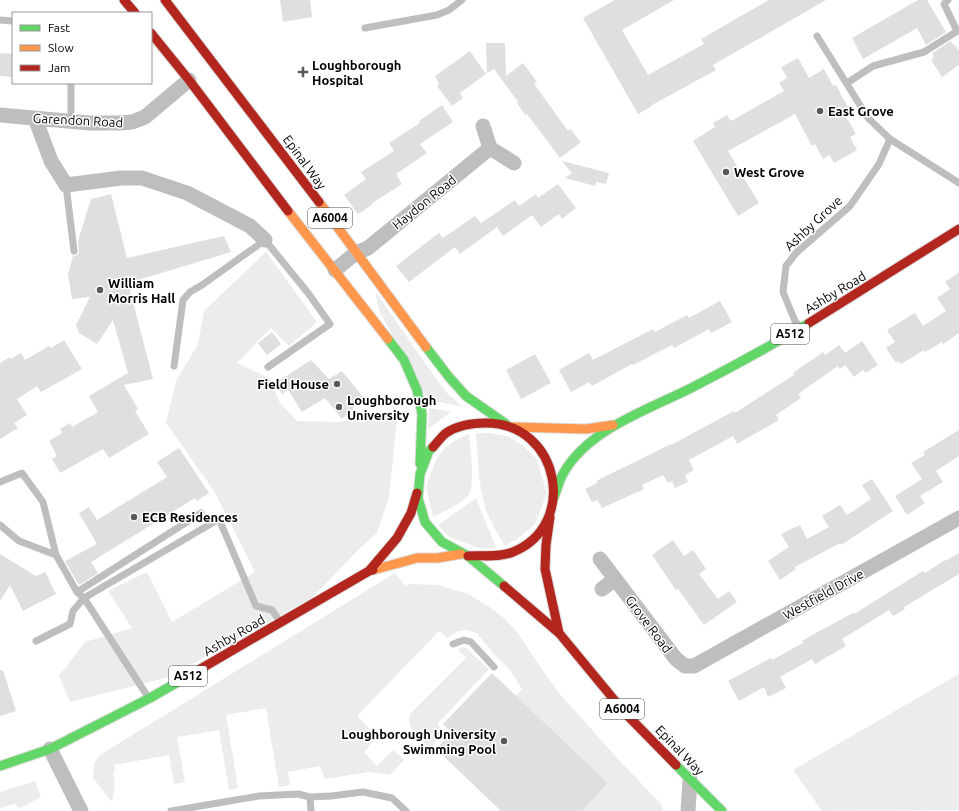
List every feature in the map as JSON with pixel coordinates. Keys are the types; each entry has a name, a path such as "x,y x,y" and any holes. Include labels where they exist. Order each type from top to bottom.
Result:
{"main road":[{"path":"124,0 134,12"},
{"name":"Epinal Way","path":"165,0 210,64 266,131 449,377 466,396 510,426"},
{"name":"A6004","path":"152,34 192,78 404,360 417,390 422,414 420,470"},
{"name":"Ashby Road","path":"553,498 563,474 574,459 584,448 614,425 694,387 800,328 856,295 959,229"},
{"path":"489,422 510,426 521,431 534,441 544,454 550,468 554,484 550,512 536,536 514,552 504,555 464,555 446,545 431,531 422,517 417,493 420,470 425,457 432,446 453,429 470,424 489,422"},
{"name":"Ashby Road","path":"510,426 586,429 614,425"},
{"name":"Ashby Road","path":"369,571 397,538 411,513 417,493"},
{"name":"Epinal Way","path":"550,512 545,569 559,632"},
{"name":"Epinal Way","path":"464,555 559,632 625,713 722,811"},
{"name":"Ashby Road","path":"0,766 50,749 150,698 369,571 417,558 437,558 464,555"}],"street":[{"name":"Garendon Road","path":"0,115 70,121 132,122 145,117 192,78"},
{"path":"35,118 51,161 66,185 121,178 142,178 187,193 250,226 265,240"},
{"path":"483,126 490,148 514,163"},
{"name":"Haydon Road","path":"335,270 356,253 368,248 490,148"},
{"name":"Westfield Drive","path":"685,666 694,666 712,657 959,518"},
{"name":"Grove Road","path":"600,559 676,659 685,666"},
{"path":"602,589 616,579"},
{"path":"50,749 81,810"},
{"path":"688,811 690,780"}],"lane":[{"path":"365,28 437,15 449,10 462,0"},
{"path":"846,83 873,66 924,52 958,31 944,4 948,0"},
{"path":"0,20 12,21"},
{"path":"817,36 868,118 890,139 959,183"},
{"path":"70,121 72,84"},
{"name":"Ashby Grove","path":"800,328 795,321 783,292 786,266 796,253 850,206 879,164 890,139"},
{"path":"66,185 74,251"},
{"path":"174,366 183,300 190,292 265,240 308,293 330,324 268,367"},
{"path":"0,482 22,472 42,502 56,555 77,592 84,598 150,698"},
{"path":"77,592 201,513"},
{"path":"36,641 70,624 73,611 84,598 219,519 256,606 272,610 281,623"},
{"path":"0,525 19,541 56,555"},
{"path":"453,644 464,640 472,642 494,668"},
{"path":"171,811 259,796 298,794 310,797 363,792 392,798 406,811"},
{"path":"310,797 311,811"}],"shaded area":[{"path":"266,252 317,322 289,346 271,328 237,363 269,378 280,403 297,421 340,422 383,412 397,419 389,497 377,533 357,551 312,598 169,677 70,702 59,676 85,642 132,628 108,591 147,572 172,622 255,572 214,491 166,423 176,381 198,344 204,311"},
{"path":"375,291 447,393 463,407 426,399 379,310"},
{"path":"429,408 451,412 428,429"},
{"path":"476,433 490,433 507,436 522,445 536,458 547,493 535,524 520,537 505,546 490,519 483,501"},
{"path":"469,434 472,484 468,496 452,508 433,517 426,486 437,458 446,447"},
{"path":"476,498 496,548 482,549 449,537 438,525"},
{"path":"395,573 406,587 409,584 438,585 468,594 488,606 505,619 517,632 560,694 617,758 662,805 663,811 582,811 608,783 516,696 522,689 510,670 493,653 477,633 467,630 458,631 447,638 439,631 357,716 372,732 372,741 364,752 377,766 393,750 404,760 390,775 369,772 325,779 320,766 288,772 290,785 279,787 266,708 226,715 238,788 229,790 219,730 177,737 185,782 174,784 169,755 114,765 115,771 113,772 115,784 112,802 93,778 94,763 100,755"},
{"path":"461,647 466,648 489,669 437,724 444,732 430,748 418,738 412,729 409,720 410,714 466,658 458,650"},
{"path":"959,674 959,810 822,811 793,770"},
{"path":"35,781 41,797 20,808 15,804 0,808 0,792"}],"building":[{"path":"280,0 310,0 312,17 283,22"},
{"path":"615,0 674,0 622,30 648,75 704,44 701,39 769,0 826,0 713,65 716,70 638,114 583,18"},
{"path":"918,0 927,0 946,32 926,45 917,28 863,59 852,38"},
{"path":"951,41 959,51 959,65 942,77 931,60 934,57 932,53"},
{"path":"486,43 505,43 506,76 523,63 537,82 534,84 568,131 570,129 581,142 560,158 527,114 525,115 517,103 518,102 494,69 487,73"},
{"path":"470,51 486,74 460,93 463,98 452,106 437,86 439,84 435,76"},
{"path":"0,53 12,54 12,77 0,76"},
{"path":"798,58 809,78 824,69 833,86 836,85 849,109 844,113 856,134 850,137 857,150 834,163 829,155 823,159 815,144 812,146 795,114 728,151 759,203 738,216 693,141 715,127 713,123 727,115 731,121 784,91 779,83 787,78 781,67"},
{"path":"442,105 453,122 420,144 427,153 396,174 402,184 358,214 344,195 366,179 361,172 394,151 389,143 420,123 419,121"},
{"path":"562,161 609,173 606,184 596,182 595,186 565,178 572,173"},
{"path":"558,184 576,208 562,219 559,214 541,227 532,215 503,236 497,227 460,254 455,247 409,282 396,266 439,233 443,238 475,216 481,223 515,200 519,206 536,194 538,198"},
{"name":"William Morris Hall","path":"111,194 127,258 224,236 231,252 128,283 153,379 124,385 138,409 135,411 149,434 109,458 103,449 60,473 52,459 57,456 49,441 62,433 60,429 70,423 72,427 98,412 89,396 128,373 113,320 97,344 79,333 76,325 90,297 72,299 68,274 73,256 79,253 78,241 91,199"},
{"path":"959,272 959,333 943,344 942,342 925,352 924,350 901,364 898,361 896,363 886,348 895,342 887,330 915,313 923,326 946,311 937,298 950,289 945,282"},
{"path":"720,301 732,322 711,333 709,329 674,348 672,345 633,365 632,364 592,386 589,382 571,392 559,370 589,353 593,360 653,329 655,332 687,315 689,318"},
{"path":"272,332 281,344 267,355 258,343"},
{"path":"64,340 82,369 41,392 37,386 17,399 27,415 14,423 18,428 0,439 0,363 21,353 25,360 49,346 51,348"},
{"path":"862,341 878,365 866,373 863,370 854,377 845,365 840,369 838,366 798,394 801,398 776,415 779,420 737,444 733,436 689,460 694,470 685,475 688,482 675,488 672,481 668,483 663,475 642,485 644,489 602,508 597,500 592,502 585,489 597,483 596,481 671,445 734,411 735,413 794,375 793,373 823,352 825,355 839,345 845,353"},
{"path":"535,354 551,383 521,399 506,370"},
{"path":"311,360 329,379 342,371 364,398 342,419 325,398 302,412 288,390 282,394 274,384"},
{"path":"959,430 959,456 936,471 943,482 920,496 925,503 907,515 895,496 922,479 911,463 925,455 923,452"},
{"path":"179,448 209,493 197,501 195,498 91,562 98,573 79,585 65,561 97,544 79,513 89,507 97,520 167,477 157,462"},
{"path":"872,479 893,511 841,545 840,543 795,567 796,569 780,580 768,561 789,547 781,534 800,525 807,539 829,527 822,516 840,505 847,515 871,499 862,485"},
{"path":"673,540 684,556 693,550 706,569 699,574 718,599 729,591 737,602 704,625 678,589 676,590 652,555"},
{"path":"959,553 959,574 904,607 905,609 893,616 889,610 842,639 846,646 815,664 812,659 780,677 786,688 768,697 764,687 739,701 728,681 803,643 802,641 812,635 853,613 854,614 923,571 925,573"},
{"path":"0,554 36,576 45,572 56,594 23,611 10,585 0,601"},
{"path":"0,670 3,670 16,711 0,716"},
{"name":"Loughborough University Swimming Pool","path":"492,673 608,783 582,811 501,811 436,749 452,732 443,724"}],"traffic: fast":[{"path":"554,497 563,474 574,458 588,444 604,432 622,421 724,371 809,323"},
{"path":"388,339 404,360 417,390 422,414 420,464"},
{"path":"426,347 466,396 506,424"},
{"path":"433,447 429,451 420,474 418,498 425,522 442,542 468,556 504,586"},
{"path":"0,766 50,749 150,698 190,675"},
{"path":"676,765 722,811"}],"traffic: slow":[{"path":"319,202 426,347"},
{"path":"288,211 388,339"},
{"path":"513,427 586,429 613,425"},
{"path":"373,570 417,558 437,558 461,554"}],"traffic: jam":[{"path":"124,0 134,12"},
{"path":"165,0 319,202"},
{"path":"152,34 189,80 288,211"},
{"path":"809,323 959,229"},
{"path":"433,447 446,433 465,425 486,423 511,427 531,439 544,457 552,477 553,499 547,520 534,539 508,554 497,556 468,556"},
{"path":"369,571 397,538 411,513 417,493"},
{"path":"550,517 546,545 545,569 559,633"},
{"path":"190,675 373,570"},
{"path":"504,586 559,633 625,713 676,765"}],"place":[{"name":"Loughborough Hospital","path":"303,72"},
{"name":"East Grove","path":"820,111"},
{"name":"West Grove","path":"726,172"},
{"name":"William Morris Hall","path":"100,290"},
{"name":"Field House","path":"337,384"},
{"name":"Loughborough University","path":"339,407"},
{"name":"ECB Residences","path":"134,517"},
{"name":"Loughborough University Swimming Pool","path":"504,741"}]}
